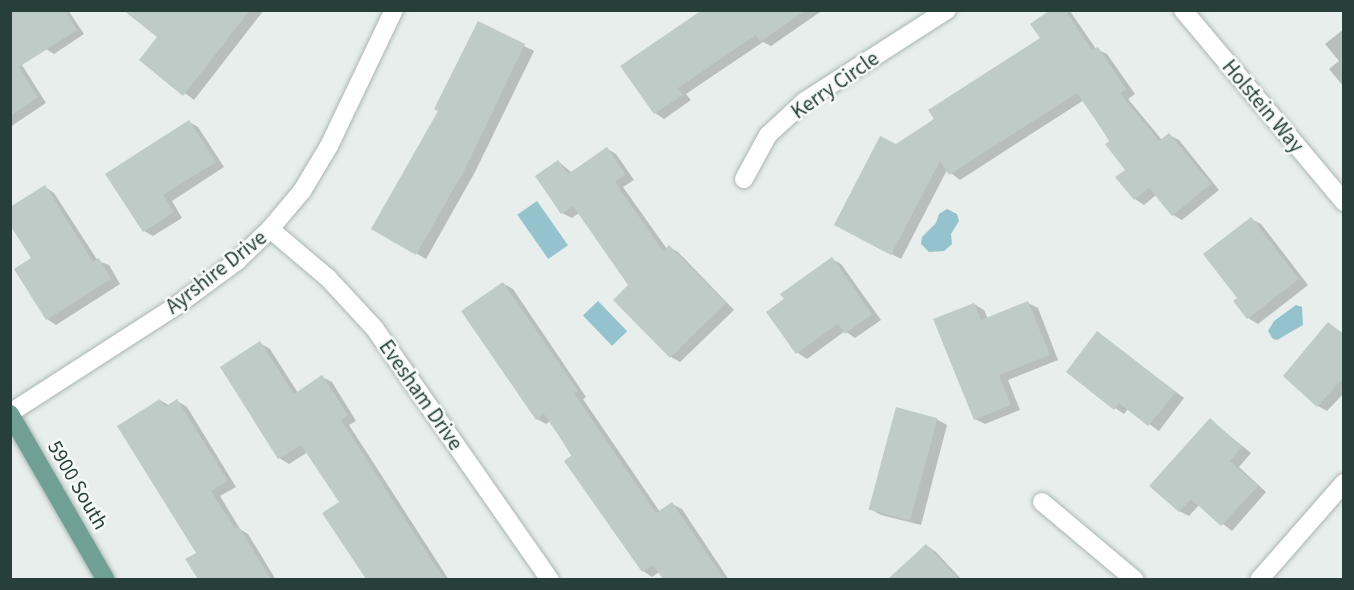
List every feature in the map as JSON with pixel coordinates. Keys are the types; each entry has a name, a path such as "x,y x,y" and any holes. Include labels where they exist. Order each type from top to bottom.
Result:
{"main road":[{"name":"5900 South","path":"10,413 106,579"}],"street":[{"name":"Ayrshire Drive","path":"10,413 176,306 237,261 270,229 302,192 329,146 394,10"},
{"name":"Kerry Circle","path":"744,179 768,135 805,101 947,10"},
{"name":"Holstein Way","path":"1183,10 1344,202"},
{"name":"Evesham Drive","path":"270,229 328,278 375,329 550,579"},
{"path":"1259,579 1344,483"},
{"path":"1042,502 1135,579"}],"water":[{"path":"537,201 568,245 548,259 517,215"},
{"path":"947,209 957,214 959,221 951,234 952,244 944,251 929,252 921,244 922,237 936,223 939,214"},
{"path":"598,301 627,331 612,346 583,316"},
{"path":"1296,305 1302,307 1303,325 1277,340 1273,339 1268,331 1274,321"}],"building":[{"path":"10,10 65,10 77,30 19,67 38,97 10,116"},
{"path":"123,10 250,10 183,96 139,60 157,37"},
{"path":"702,10 806,10 760,42 756,35 678,88 683,95 654,114 620,66"},
{"path":"1050,10 1065,10 1092,50 1098,47 1126,89 1120,93 1159,141 1169,133 1211,184 1172,216 1149,188 1134,200 1115,177 1125,170 1105,144 1110,141 1077,93 949,175 940,161 891,255 834,225 880,136 896,144 934,119 928,110 1040,38 1030,24"},
{"path":"478,21 525,44 466,167 416,255 371,229 438,111 434,109"},
{"path":"189,120 216,162 163,195 174,212 143,232 105,174"},
{"path":"607,147 625,174 615,182 663,251 669,245 726,303 670,358 613,300 628,285 573,206 561,214 535,176 558,160 568,174"},
{"path":"45,185 93,262 99,258 111,279 46,320 14,269 31,258 10,225 10,207"},
{"path":"1251,217 1299,279 1247,319 1233,301 1237,298 1203,254"},
{"path":"832,257 872,314 845,334 838,324 796,354 766,312 784,299 780,294"},
{"path":"503,282 578,391 574,393 656,513 672,502 724,579 663,579 653,565 642,572 564,461 572,455 544,414 536,420 461,311"},
{"path":"1028,301 1050,355 999,375 1011,405 974,420 933,319 974,303 981,320"},
{"path":"1328,322 1344,335 1344,377 1317,407 1283,376"},
{"path":"1097,331 1176,392 1148,426 1119,403 1114,410 1066,372"},
{"path":"260,341 294,394 322,375 348,415 341,420 444,579 366,579 322,513 339,502 301,445 278,459 220,367"},
{"path":"160,399 165,407 177,399 228,481 211,491 235,529 239,527 271,579 198,579 185,559 196,553 117,426"},
{"path":"896,407 938,418 910,521 869,509"},
{"path":"1210,418 1242,447 1230,461 1258,486 1221,526 1191,499 1179,512 1149,486"},
{"path":"926,544 959,579 888,579"}]}
